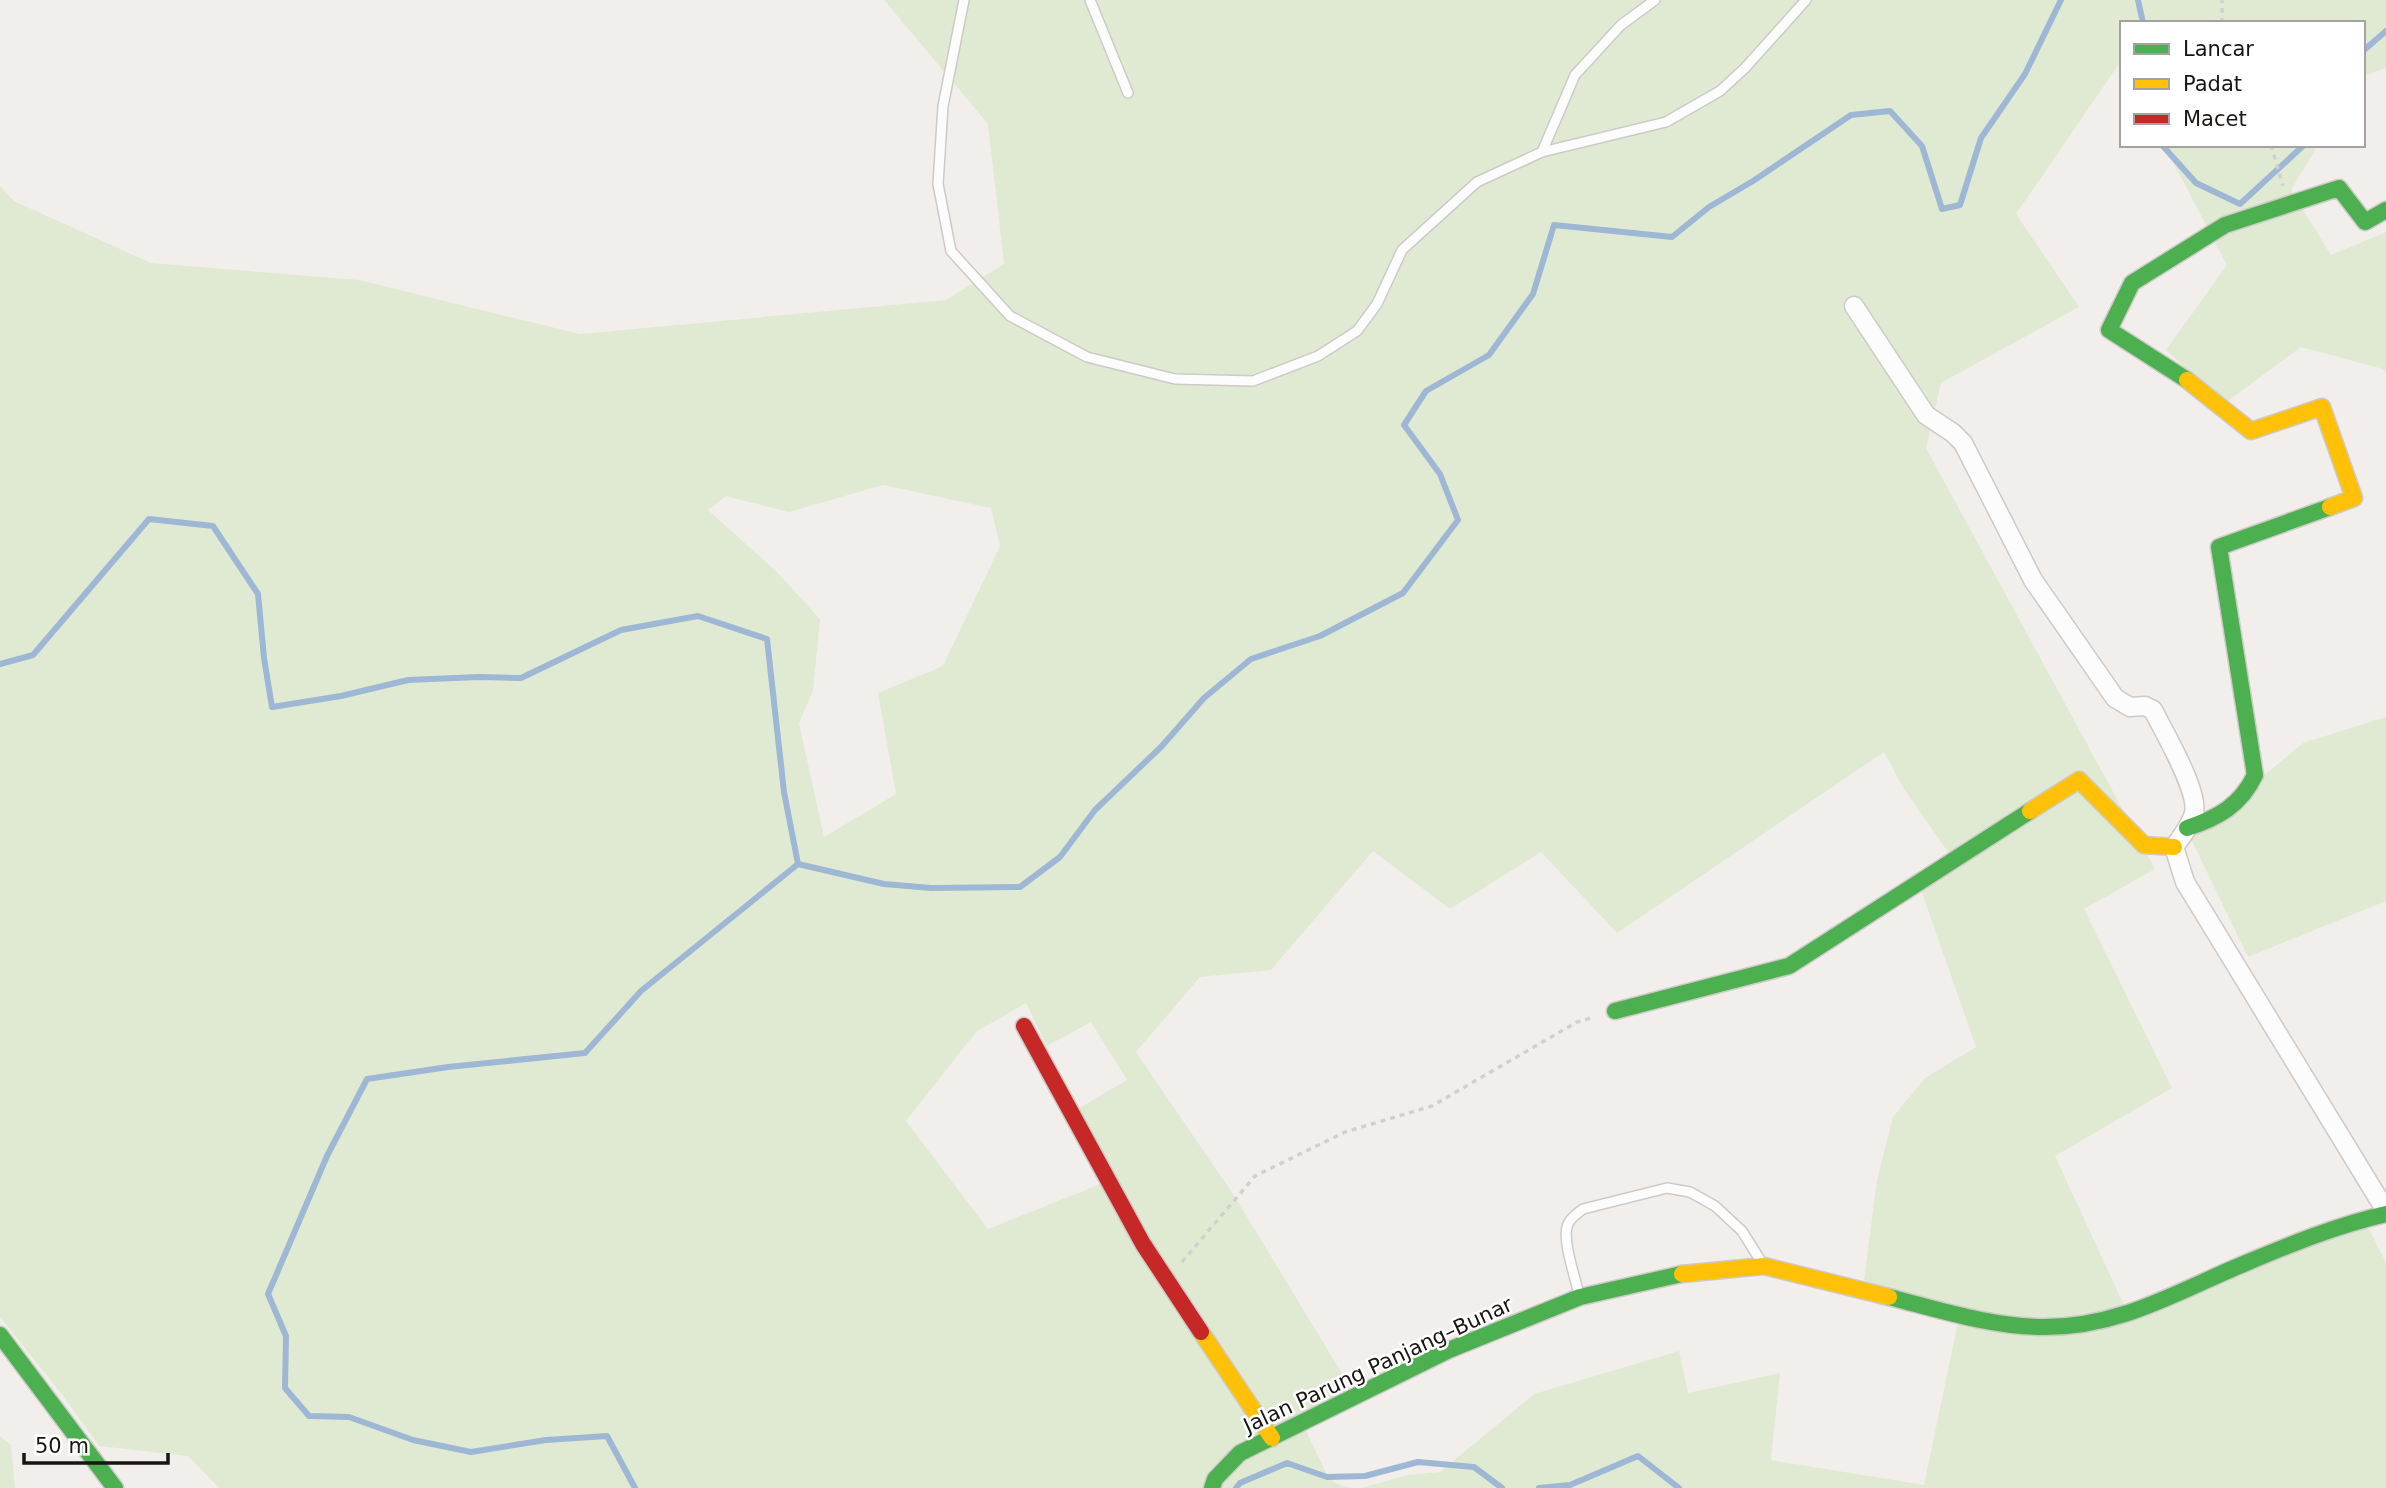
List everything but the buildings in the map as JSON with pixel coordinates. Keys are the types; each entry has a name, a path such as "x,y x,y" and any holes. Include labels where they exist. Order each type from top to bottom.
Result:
{"street":[{"path":"2187,828 2215,820 2248,792 2255,775 2220,547 2354,498 2322,407 2251,431 2189,381 2109,330 2132,283 2225,225 2339,188 2365,222 2386,210"},
{"path":"1854,306 1926,415 1963,443 2033,580 2115,698 2130,707 2145,706 2153,710 2193,793 2194,812 2174,847"},
{"path":"1615,1011 1789,967 2079,780 2144,845 2174,847"},
{"path":"2174,847 2185,882 2386,1213"},
{"path":"1024,1026 1143,1244 1272,1438"},
{"name":"Jalan Parung Panjang–Bunar","path":"1212,1488 1215,1479 1240,1453 1449,1350 1580,1297 1677,1274 1764,1266 1997,1324 2046,1327 2105,1321 2156,1304 2245,1263 2348,1223 2386,1213"},
{"path":"0,1335 115,1488"}],"lane":[{"path":"964,0 943,106 938,184 951,251 1010,316 1087,357 1175,379 1253,381 1318,356 1356,331 1377,304 1402,250 1477,182 1542,152 1666,122 1699,104 1720,91 1745,68 1807,0"},
{"path":"1090,0 1128,93"},
{"path":"1542,152 1575,75 1620,25 1655,0"},
{"path":"1580,1297 1568,1250 1566,1227 1573,1216 1583,1209 1667,1188 1690,1192 1715,1206 1742,1231 1764,1266"}],"path":[{"path":"2222,0 2222,21"},
{"path":"2272,147 2287,205"},
{"path":"1167,1280 1255,1176 1345,1132 1432,1106 1577,1022 1615,1011"}],"green space":[{"path":"884,0 2386,0 2386,68 2365,75 2365,21 2120,21 2120,65 2016,214 2079,307 1941,383 1926,448 2155,869 2084,909 2172,1088 2055,1156 2129,1316 2367,1225 2386,1263 2386,1488 1361,1488 1408,1475 1440,1472 1534,1394 1679,1351 1688,1393 1780,1373 1771,1460 1924,1485 1959,1317 1864,1280 1877,1180 1893,1117 1925,1078 1976,1047 1921,890 1955,862 1904,789 1884,752 1617,933 1541,852 1450,909 1373,851 1271,970 1200,977 1136,1052 1235,1197 1352,1390 1299,1416 1327,1475 1335,1483 1351,1488 219,1488 188,1456 99,1446 0,1317 0,186 14,201 151,263 359,280 580,334 946,300 1004,264 988,124","holes":["883,485 991,508 1000,546 943,666 878,693 896,794 824,837 799,723 813,691 820,619 776,571 708,510 726,496 789,512","1026,1003 1047,1046 1091,1022 1127,1080 1076,1110 1113,1179 988,1229 906,1121 976,1032"]},
{"path":"2165,147 2317,147 2291,190 2331,255 2386,232 2386,373 2383,369 2301,347 2225,403 2166,350 2227,265"},
{"path":"2386,717 2386,901 2248,957 2190,837 2303,743"},
{"path":"0,1436 11,1445 15,1488 0,1488"}],"waterway":[{"path":"798,864 884,884 931,888 1020,887 1060,857 1095,810 1161,747 1204,698 1251,659 1320,636 1403,593 1458,520 1440,474 1404,425 1426,391 1489,355 1533,294 1554,225 1672,237 1709,207 1753,181 1851,115 1890,111 1922,146 1942,209 1960,205 1981,138 2025,74 2061,0"},
{"path":"2138,0 2143,21"},
{"path":"2365,49 2386,31"},
{"path":"2164,147 2196,183 2240,204 2302,147"},
{"path":"0,664 33,655 149,519 213,526 258,594 272,707 341,696 408,680 521,678 621,630 698,616 767,639 784,792 798,864"},
{"path":"635,1488 607,1436 546,1440 471,1452 413,1440 349,1417 309,1416 285,1388 286,1336 268,1294 327,1156 367,1079 448,1067 585,1053 641,991 798,864"},
{"path":"1539,1488 1570,1485 1638,1456 1679,1488"},
{"path":"1236,1488 1240,1483 1287,1463 1327,1477 1365,1476 1418,1462 1474,1467 1502,1488"}],"traffic: fast":[{"path":"2187,380 2109,330 2132,283 2225,225 2339,188 2365,222 2386,210"},
{"path":"2187,828 2209,820 2236,802 2255,775 2219,547 2330,507"},
{"path":"1615,1011 1789,966 2030,811"},
{"path":"1889,1297 2005,1324 2045,1327 2099,1321 2148,1305 2297,1242 2386,1214"},
{"path":"1212,1488 1215,1479 1240,1453 1449,1350 1580,1297 1682,1274"},
{"path":"0,1335 115,1488"}],"traffic: slow":[{"path":"2187,380 2251,431 2322,407 2354,498 2330,507"},
{"path":"2030,811 2079,780 2144,845 2174,847"},
{"path":"1682,1274 1764,1266 1889,1297"},
{"path":"1201,1332 1272,1438"}],"traffic: jam":[{"path":"1024,1026 1143,1244 1201,1332"}]}
